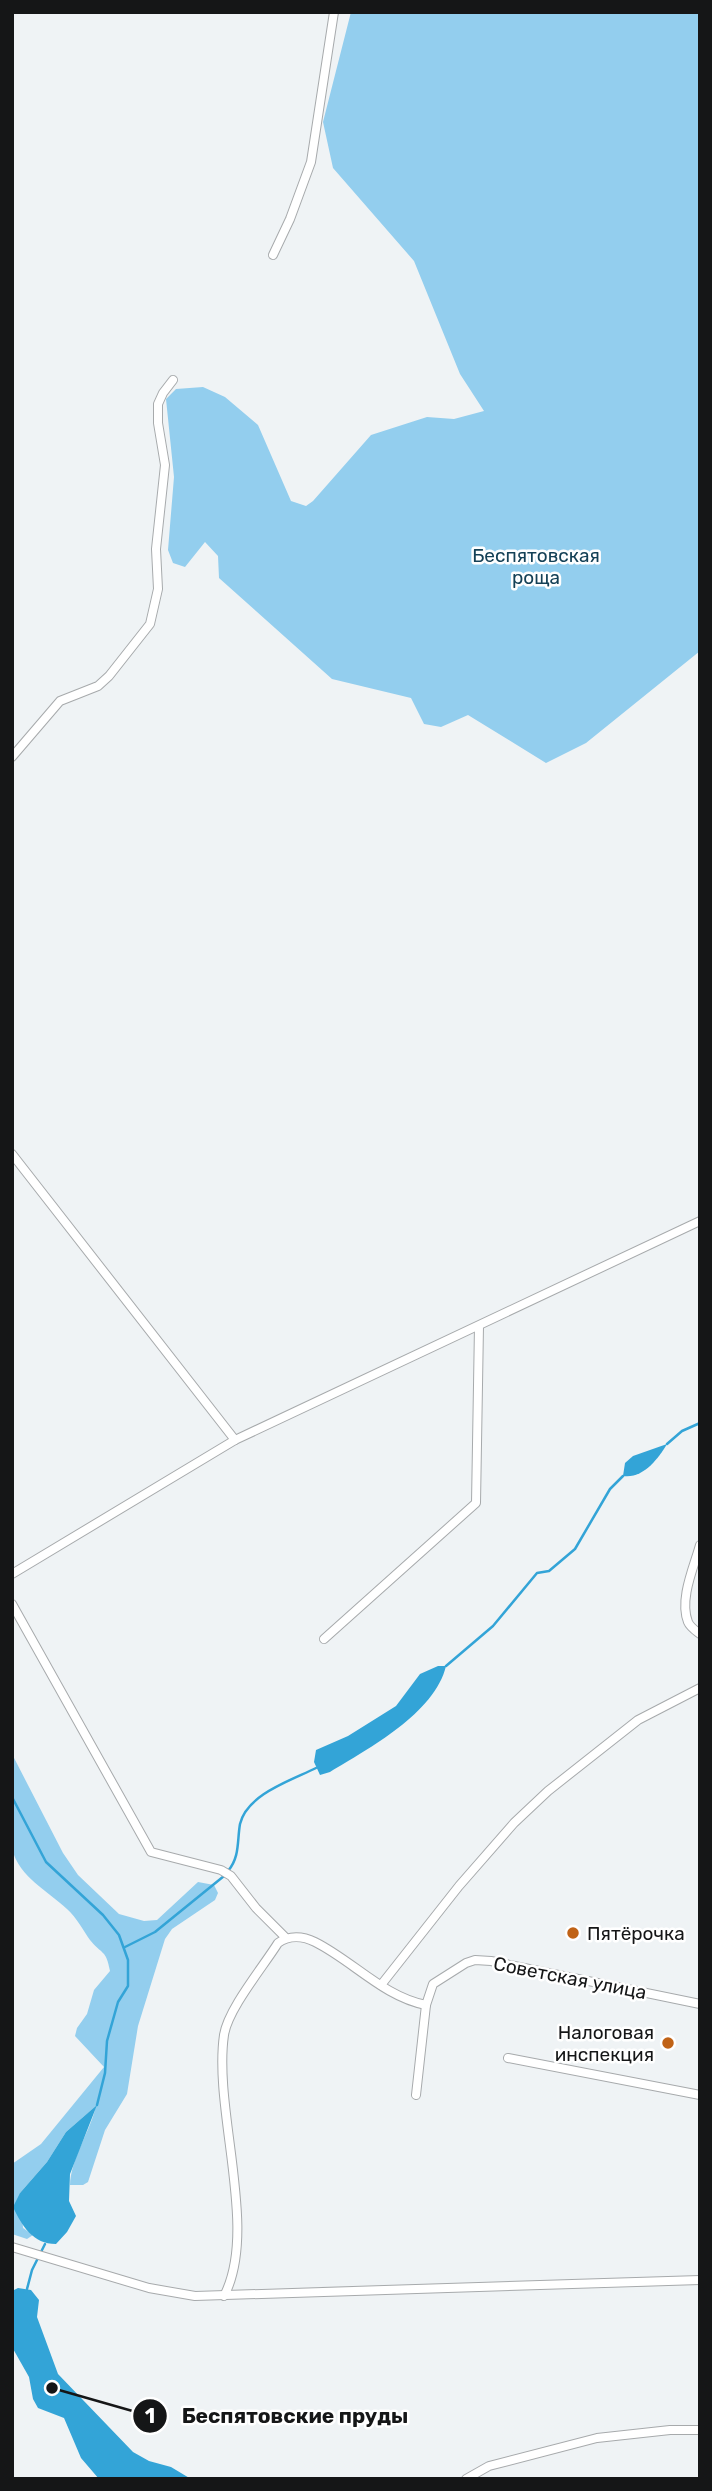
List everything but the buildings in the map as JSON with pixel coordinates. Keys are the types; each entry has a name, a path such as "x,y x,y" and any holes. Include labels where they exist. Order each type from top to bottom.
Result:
{"street":[{"path":"273,255 290,219 311,162 334,12"},
{"path":"12,757 60,701 98,686 109,676 150,624 158,589 156,549 165,465 158,423 158,404 173,380"},
{"path":"12,1154 235,1440"},
{"path":"12,1574 235,1440 700,1221"},
{"path":"324,1639 476,1503 480,1326"},
{"path":"700,1545 686,1595 689,1625 700,1634"},
{"path":"12,1604 151,1852 221,1870 231,1876 256,1908 286,1938"},
{"path":"381,1984 459,1886 531,1807 568,1774 638,1720 700,1688"},
{"path":"224,2296 230,2284 236,2247 236,2212 228,2144 223,2059 224,2034 233,2012 278,1943 286,1938 314,1941 381,1984 413,2002 426,2005"},
{"name":"Советская улица","path":"416,2095 426,2005 433,1984 475,1960 700,2004"},
{"path":"508,2058 700,2095"},
{"path":"12,2247 172,2294 224,2296 700,2280"},
{"path":"466,2479 489,2466 597,2438 670,2430 700,2430"}],"green space":[{"name":"Беспятовская роща","path":"351,12 700,12 700,651 586,743 546,763 468,715 441,727 424,724 411,698 332,679 219,578 218,556 205,542 185,567 173,563 168,550 174,477 166,399 176,389 203,387 225,397 258,425 291,501 306,506 371,435 427,417 454,419 484,411 460,374 414,261 333,168 323,122"},
{"path":"12,1754 63,1853 78,1875 119,1914 144,1921 157,1920 198,1882 214,1885 218,1893 215,1900 172,1929 165,1939 138,2026 127,2094 105,2130 88,2182 83,2185 70,2185 74,2165 96,2106 66,2132 47,2162 20,2193 23,2228 33,2235 27,2239 12,2234 12,2164 41,2144 104,2067 75,2036 87,2014 94,1990 110,1971 105,1955 90,1940 74,1916 35,1883 16,1859 12,1849"}],"shaded area":[{"path":"667,1444 654,1462 643,1471 623,1476 625,1463 633,1456"},
{"path":"438,1666 446,1666 439,1683 429,1699 414,1714 381,1741 330,1772 320,1775 314,1762 316,1750 348,1736 396,1706 420,1674"},
{"path":"97,2105 70,2174 69,2201 76,2216 56,2244 41,2241 24,2227 13,2207 20,2193 47,2162 66,2132"},
{"path":"18,2288 31,2290 39,2300 37,2317 58,2374 133,2452 149,2461 171,2467 191,2479 99,2479 81,2458 64,2418 38,2408 33,2399 29,2377 12,2347 12,2291"}],"waterway":[{"path":"667,1444 682,1431 700,1423"},
{"path":"446,1666 493,1626 537,1573 549,1571 575,1549 610,1489 623,1476"},
{"path":"228,1871 236,1854 240,1824 251,1804 272,1789 316,1768"},
{"path":"12,1797 46,1862 103,1915 119,1935 128,1960 128,1986 118,2002 107,2041 105,2073 97,2105"},
{"path":"125,1947 155,1932 224,1876"},
{"path":"27,2289 32,2270 45,2244"}],"place":[{"name":"Пятёрочка","path":"573,1933"},
{"name":"Налоговая инспекция","path":"668,2043"},
{"name":"Беспятовские пруды","path":"52,2388"}]}
